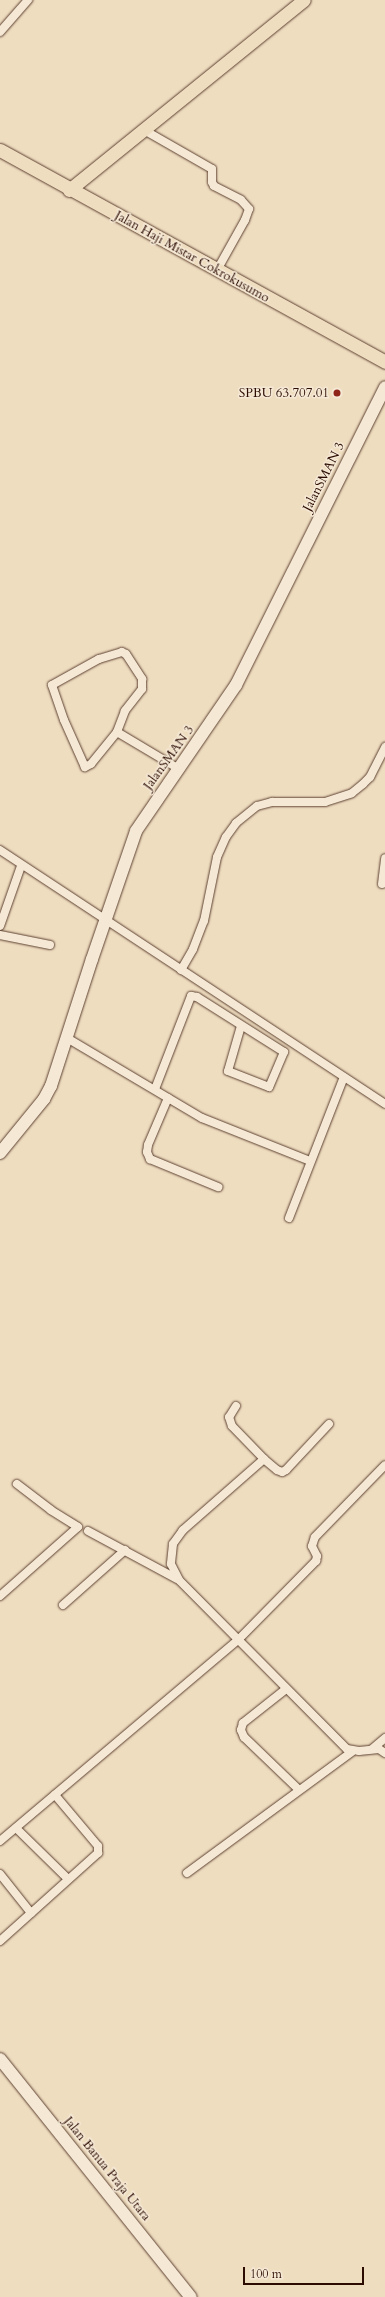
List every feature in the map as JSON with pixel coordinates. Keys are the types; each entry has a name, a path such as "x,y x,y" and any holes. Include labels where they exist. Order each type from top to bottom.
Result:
{"main road":[{"path":"70,190 302,0"},
{"name":"Jalan Haji Mistar Cokrokusumo","path":"0,150 70,190 385,362"}],"street":[{"path":"0,32 28,0"},
{"path":"144,130 212,169 212,182 214,186 241,200 249,209 249,213 217,270"},
{"name":"JalanSMAN 3","path":"0,1153 48,1093 136,831 236,684 385,387"},
{"path":"122,652 126,654 143,683 142,689 125,711 117,732 92,764 86,767 52,688 54,683 92,662 122,652"},
{"path":"117,732 179,769"},
{"path":"181,970 194,949 204,921 217,857 226,837 236,823 257,806 272,802 325,802 352,793 370,776 385,747"},
{"path":"0,850 21,866 385,1104"},
{"path":"382,884 385,858"},
{"path":"0,926 21,866"},
{"path":"0,935 50,945"},
{"path":"155,1089 191,996 197,997 284,1052 269,1088 228,1070 241,1026"},
{"path":"67,1038 202,1118 310,1161"},
{"path":"289,1218 344,1077"},
{"path":"168,1098 148,1145 147,1152 150,1159 218,1187"},
{"path":"236,1406 229,1417 232,1426 264,1459 277,1470 282,1472 286,1470 329,1424"},
{"path":"264,1459 183,1530 175,1539 170,1559 173,1571 179,1580 239,1639 286,1689 347,1748 353,1751"},
{"path":"0,1841 239,1639 316,1561 317,1556 312,1546 315,1537 385,1465"},
{"path":"0,1596 78,1527 51,1510 17,1484"},
{"path":"88,1531 179,1580"},
{"path":"63,1605 125,1550"},
{"path":"286,1689 243,1723 241,1730 244,1737 300,1790"},
{"path":"372,1749 385,1738"},
{"path":"187,1873 353,1751 379,1749 385,1753"},
{"path":"0,1941 68,1878 96,1856 99,1850 98,1846 55,1794"},
{"path":"16,1828 68,1878"},
{"path":"0,1874 31,1913"},
{"name":"Jalan Banua Praja Utara","path":"0,2059 191,2297"}],"place":[{"name":"SPBU 63.707.01","path":"337,393"}]}
